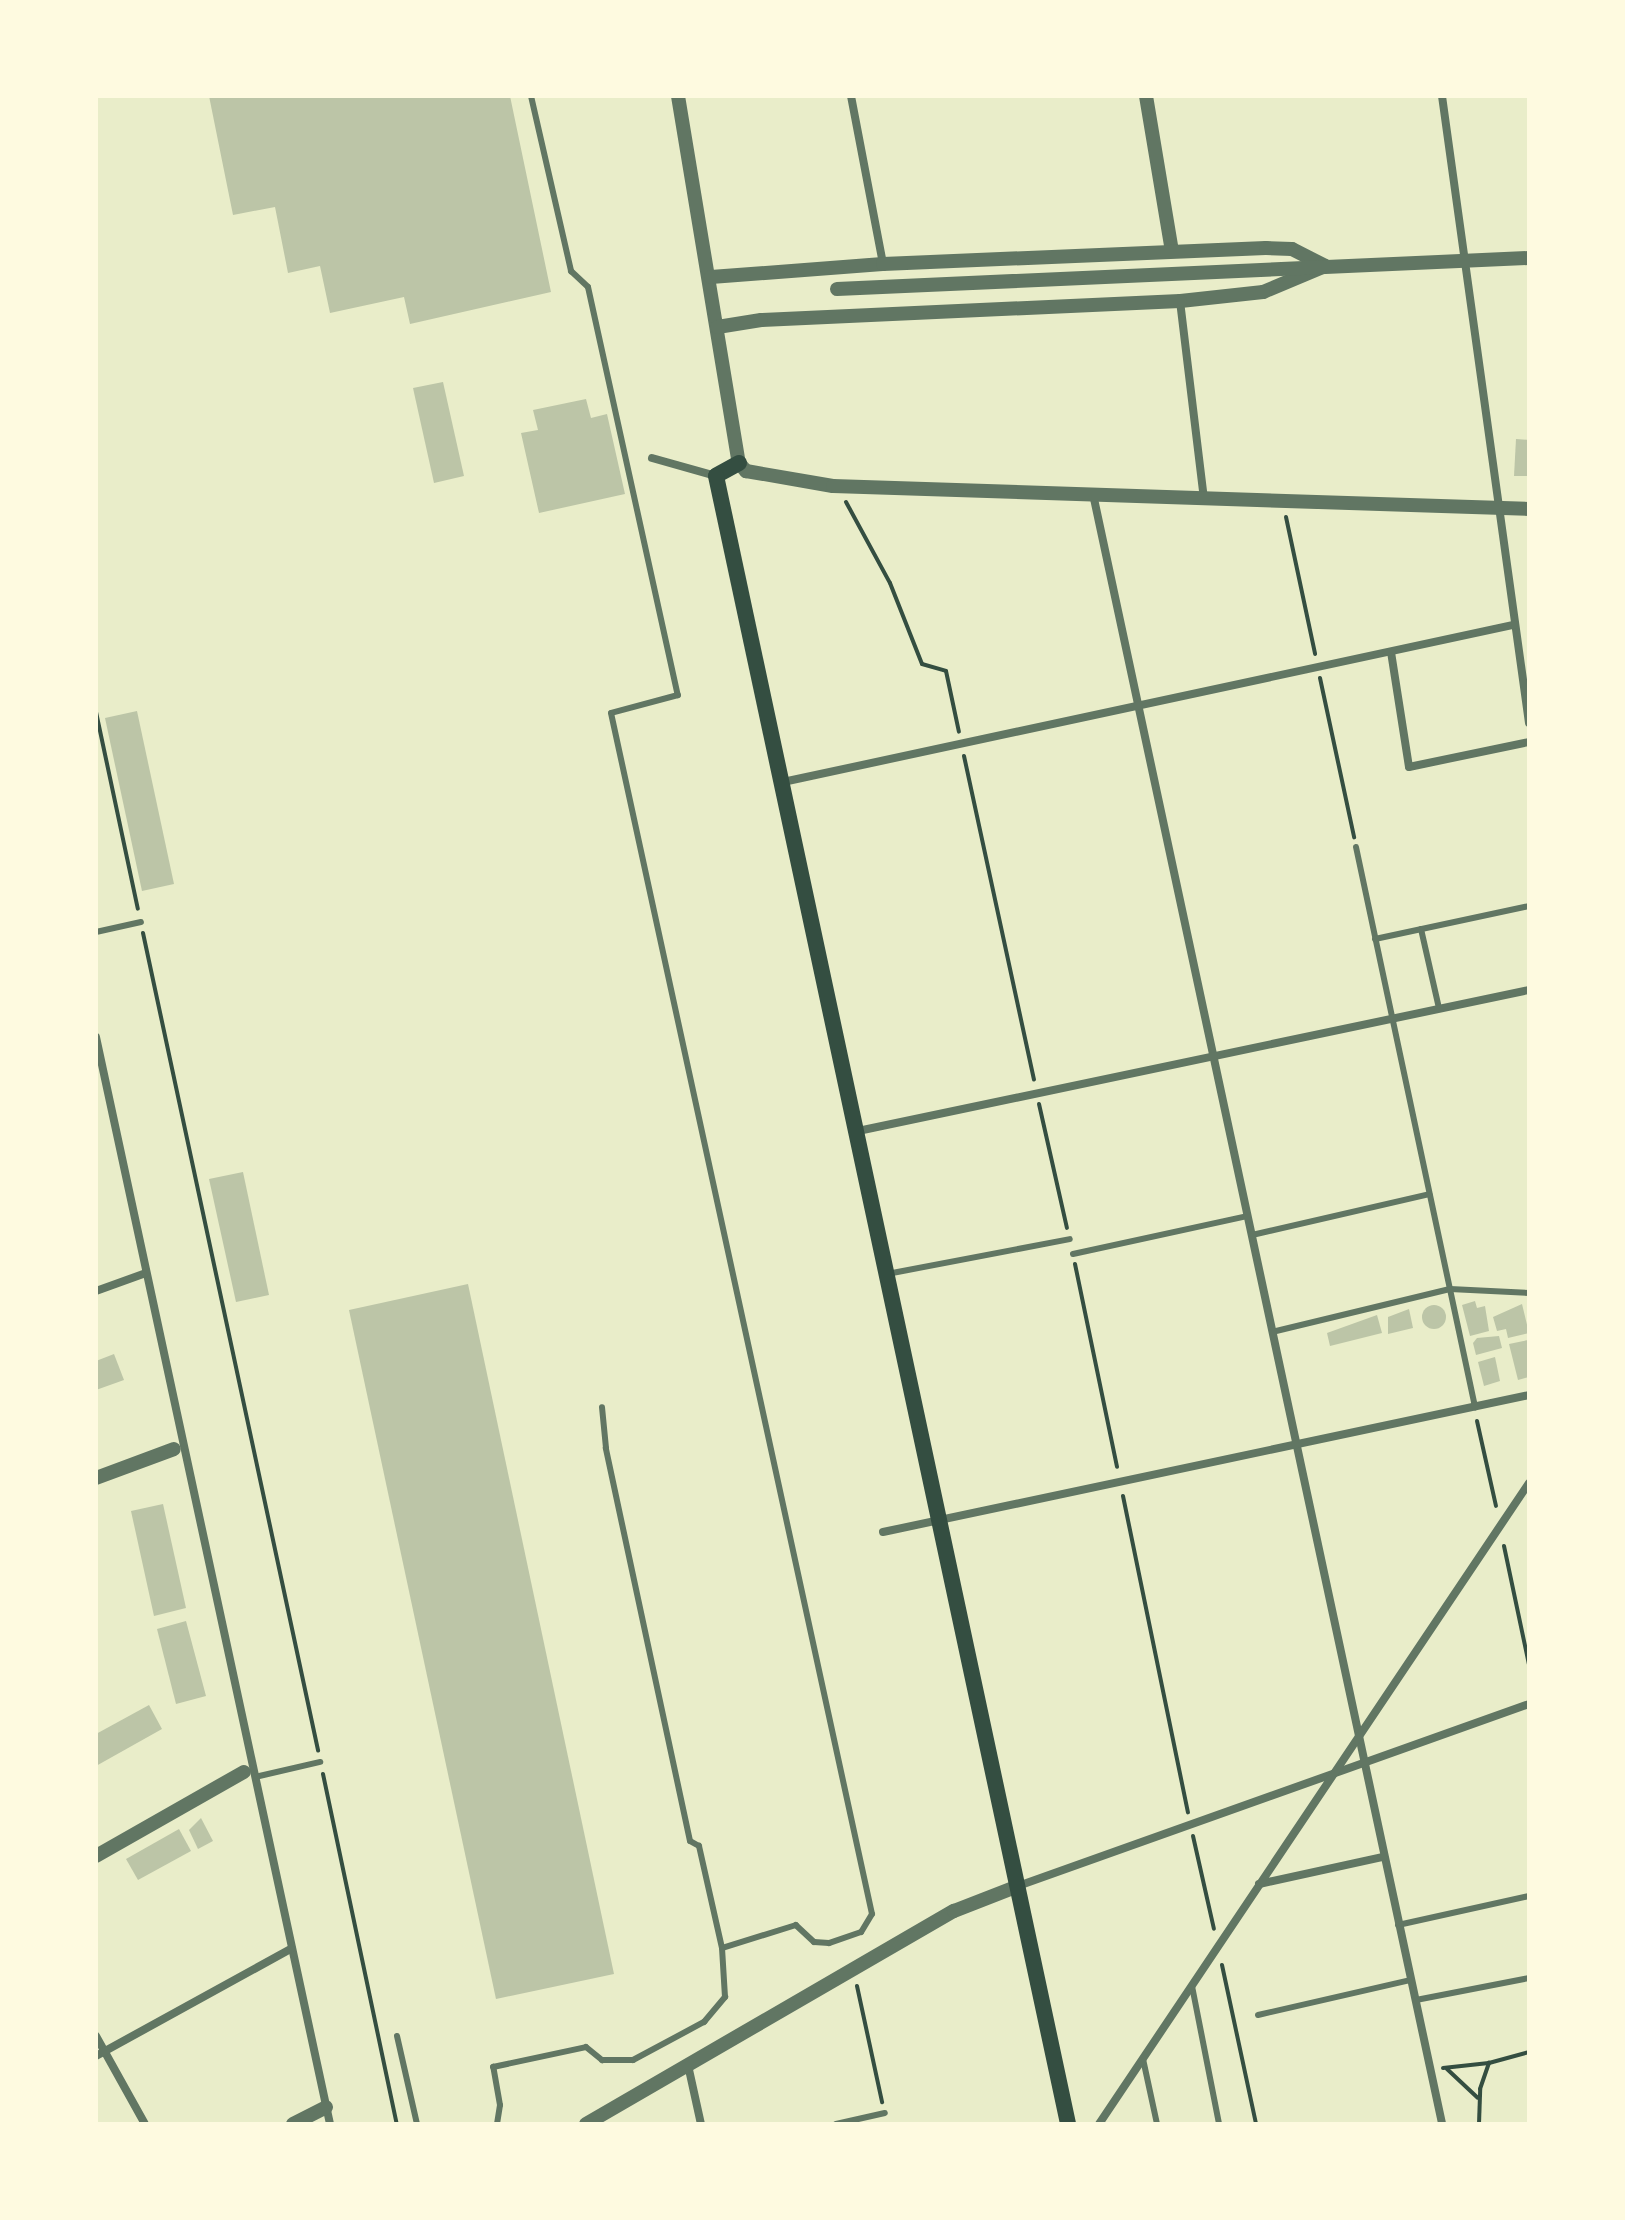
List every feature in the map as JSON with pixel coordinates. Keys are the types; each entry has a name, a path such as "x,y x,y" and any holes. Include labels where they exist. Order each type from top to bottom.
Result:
{"main road":[{"path":"739,463 716,476 1068,2124"}],"street":[{"path":"678,96 711,277 739,463 768,477 833,486 1529,509"},
{"path":"851,96 883,264"},
{"path":"1146,96 1172,251"},
{"path":"1442,96 1496,508 1529,723"},
{"path":"711,277 883,264 1172,251 1292,249 1325,266"},
{"path":"837,289 1529,258"},
{"path":"718,327 761,320 1180,301 1263,292 1325,266"},
{"path":"1180,301 1204,498"},
{"path":"652,458 716,476"},
{"path":"1093,494 1440,2124"},
{"path":"783,782 1513,625"},
{"path":"1391,652 1409,767 1529,742"},
{"path":"858,1131 1529,990"},
{"path":"96,1037 179,1447 330,2124"},
{"path":"96,1088 107,1086"},
{"path":"96,1291 146,1273"},
{"path":"883,1532 1529,1395"},
{"path":"96,1478 179,1447"},
{"path":"1099,2124 1529,1483"},
{"path":"586,2124 954,1911 1529,1704"},
{"path":"96,1856 251,1772"},
{"path":"1259,1884 1383,1857"},
{"path":"100,2053 291,1949"},
{"path":"96,2036 100,2053 145,2124"},
{"path":"688,2065 701,2124"},
{"path":"293,2124 326,2107"}],"lane":[{"path":"531,96 571,271 588,287 678,695 611,713 872,1914 861,1932 829,1943 814,1942 796,1925 722,1948"},
{"path":"1356,847 1475,1407"},
{"path":"1375,939 1529,906"},
{"path":"96,932 141,922"},
{"path":"1421,929 1439,1008"},
{"path":"1252,1235 1429,1194"},
{"path":"1073,1254 1247,1216"},
{"path":"887,1274 1070,1239"},
{"path":"1272,1332 1450,1289 1529,1293"},
{"path":"497,2124 500,2105 493,2067 586,2047 602,2060 633,2060 704,2022 725,1997 722,1948 699,1846 690,1841 606,1448 602,1407"},
{"path":"251,1772 320,1762"},
{"path":"1398,1925 1529,1896"},
{"path":"1416,2000 1529,1978"},
{"path":"1258,2015 1411,1980"},
{"path":"1191,1985 1219,2124"},
{"path":"397,2036 417,2124"},
{"path":"1143,2059 1157,2124"},
{"path":"836,2124 885,2113"}],"path":[{"path":"845,500 890,583 922,664 946,671 1070,1239"},
{"path":"96,712 397,2124"},
{"path":"1073,1254 1190,1825 1256,2124"},
{"path":"853,1969 885,2113"},
{"path":"1430,2067 1489,2063 1529,2052"},
{"path":"1479,2124 1480,2100 1489,2063"},
{"path":"1445,2068 1480,2100"}],"building":[{"path":"209,96 510,96 551,292 410,324 404,297 330,313 320,266 288,273 275,207 233,215"},
{"path":"443,382 464,476 434,483 413,388"},
{"path":"586,399 591,418 607,414 625,494 539,513 521,433 538,430 533,410"},
{"path":"1516,439 1529,440 1529,476 1514,476"},
{"path":"137,711 174,884 142,891 105,718"},
{"path":"243,1172 269,1295 236,1302 209,1179"},
{"path":"468,1284 614,1974 496,1999 349,1310"},
{"path":"1475,1301 1477,1308 1485,1306 1489,1331 1470,1336 1462,1305"},
{"path":"1522,1304 1529,1333 1508,1338 1506,1329 1497,1331 1493,1317"},
{"path":"1429,1305 1439,1305 1446,1312 1446,1322 1439,1329 1429,1329 1422,1322 1422,1312"},
{"path":"1409,1309 1413,1328 1388,1334 1388,1317"},
{"path":"1377,1315 1382,1333 1330,1346 1327,1333"},
{"path":"1499,1336 1502,1348 1476,1355 1473,1343 1477,1338"},
{"path":"1528,1340 1529,1377 1518,1380 1509,1344"},
{"path":"114,1354 124,1380 96,1390 96,1361"},
{"path":"1495,1357 1500,1381 1484,1386 1478,1362"},
{"path":"163,1504 186,1608 154,1616 131,1511"},
{"path":"186,1621 206,1696 176,1704 157,1629"},
{"path":"149,1705 162,1729 96,1766 96,1734"},
{"path":"201,1818 213,1841 198,1849 189,1830"},
{"path":"179,1829 191,1851 138,1880 126,1859"}]}
